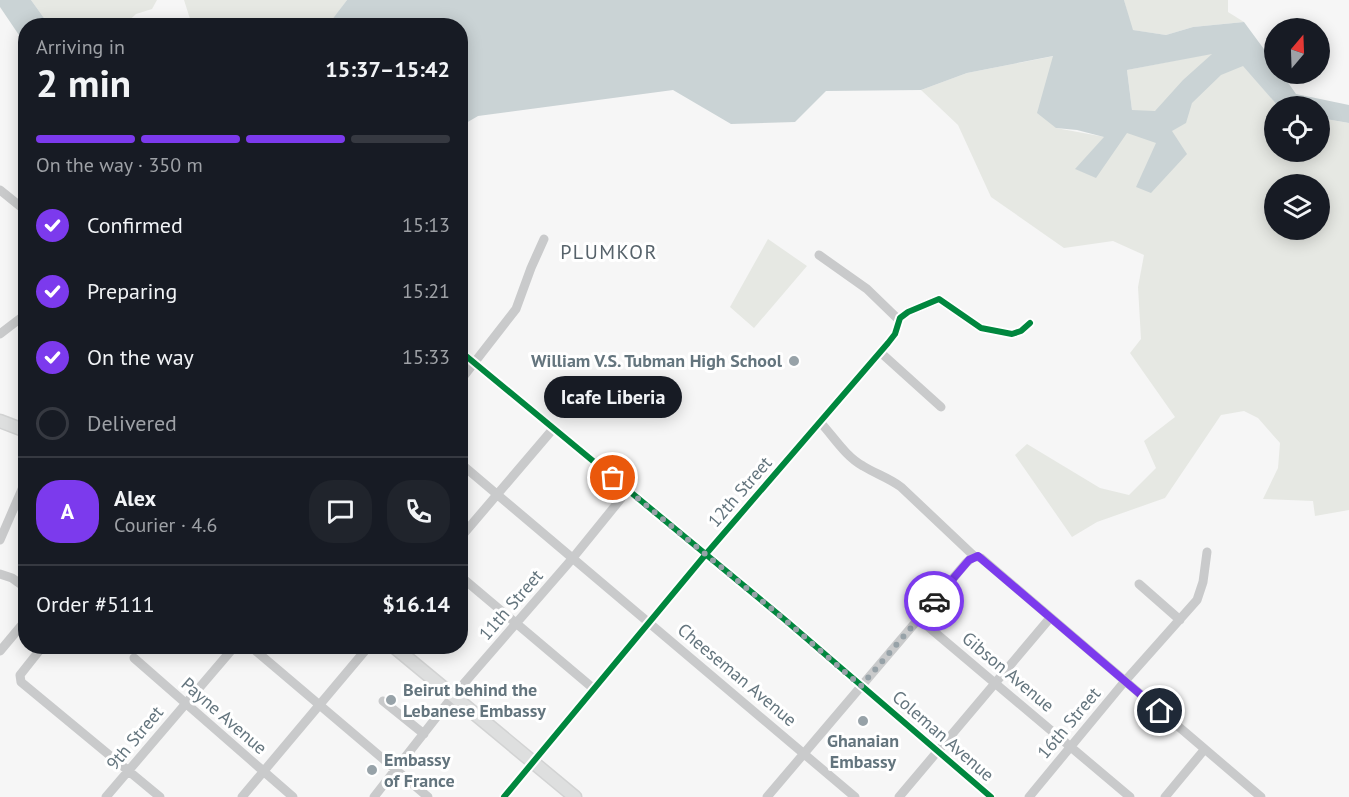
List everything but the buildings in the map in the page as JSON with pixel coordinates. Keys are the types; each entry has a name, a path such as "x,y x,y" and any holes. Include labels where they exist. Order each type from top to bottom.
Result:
{"highway":[{"path":"0,421 18,428"},
{"path":"403,654 575,797"}],"street":[{"path":"0,190 18,205"},
{"path":"468,371 516,309 544,239"},
{"path":"819,255 867,289 899,320 908,312 939,299 981,328 1012,334 1021,331 1030,323"},
{"path":"0,334 18,320"},
{"name":"12th Street","path":"504,797 706,554 895,334 899,320"},
{"path":"880,352 940,407"},
{"name":"Coleman Avenue","path":"468,357 706,554 991,797"},
{"path":"820,422 847,454 863,466 888,477 901,487 974,556 981,558 1261,797"},
{"path":"468,528 553,429"},
{"name":"Cheeseman Avenue","path":"468,469 855,797"},
{"name":"11th Street","path":"374,797 453,696 572,559 628,490"},
{"path":"0,540 18,498"},
{"name":"16th Street","path":"1029,797 1125,681 1197,600 1203,582 1207,552"},
{"path":"766,797 974,556"},
{"path":"0,574 18,582"},
{"path":"468,583 594,689"},
{"path":"1139,584 1180,620"},
{"path":"899,797 1050,618"},
{"name":"Gibson Avenue","path":"920,619 1130,797"},
{"path":"0,651 18,630"},
{"path":"37,654 20,678 160,797"},
{"name":"9th Street","path":"106,797 228,654"},
{"path":"260,654 428,797"},
{"path":"242,797 362,654"},
{"name":"Payne Avenue","path":"134,658 294,797"},
{"path":"383,701 424,734"},
{"path":"1165,797 1204,750"}],"shaded area":[{"path":"0,0 31,0 44,18 18,18 18,34 0,7"},
{"path":"31,0 157,0 152,9 136,14 132,18 44,18"},
{"path":"184,0 347,0 334,18 190,18"},
{"path":"347,0 1124,0 1133,30 1166,35 1193,27 1244,22 1264,49 1264,84 1289,84 1296,94 1306,96 1269,96 1243,66 1221,75 1192,103 1186,123 1172,131 1187,154 1151,193 1136,187 1156,143 1127,133 1096,178 1075,169 1104,137 1077,130 1056,128 1037,113 1053,56 967,73 921,90 826,91 795,122 731,124 673,90 478,116 468,122 468,18 333,18","holes":["1212,54 1183,80 1155,111 1132,110 1127,70"]},
{"path":"1124,0 1228,0 1228,12 1244,22 1193,27 1166,35 1132,30"},
{"path":"1213,53 1244,66 1270,96 1264,96 1264,162 1330,162 1330,120 1349,123 1349,510 1315,516 1313,501 1263,499 1278,468 1280,443 1258,418 1244,411 1221,415 1165,498 1097,522 1072,537 1015,455 1027,444 1100,488 1129,495 1156,468 1144,441 1175,417 1130,353 1141,339 1138,287 1144,255 1113,241 1064,248 991,197 958,125 921,90 967,73 1054,56 1056,128 1105,137 1076,169 1096,177 1132,110 1127,70"},
{"path":"1330,101 1349,105 1349,123 1330,120"},
{"path":"768,239 807,266 754,328 730,307"}],"cycle path":[{"path":"504,797 706,554 888,343 895,334 900,318 908,312 939,299 981,328 1012,334 1021,331 1030,323"},
{"path":"468,358 784,619 991,797"}],"way so far":[{"path":"613,478 784,619 861,686 934,601"}],"place":[{"name":"William V.S. Tubman High School","path":"794,361"},
{"name":"Icafe Liberia","path":"613,478"},
{"name":"Beirut behind the Lebanese Embassy","path":"391,700"},
{"name":"Ghanaian Embassy","path":"863,721"},
{"name":"Embassy of France","path":"372,770"}],"district":[{"name":"PLUMKOR","path":"609,252"}],"route":[{"path":"934,601 969,560 978,556 1160,711"}]}
